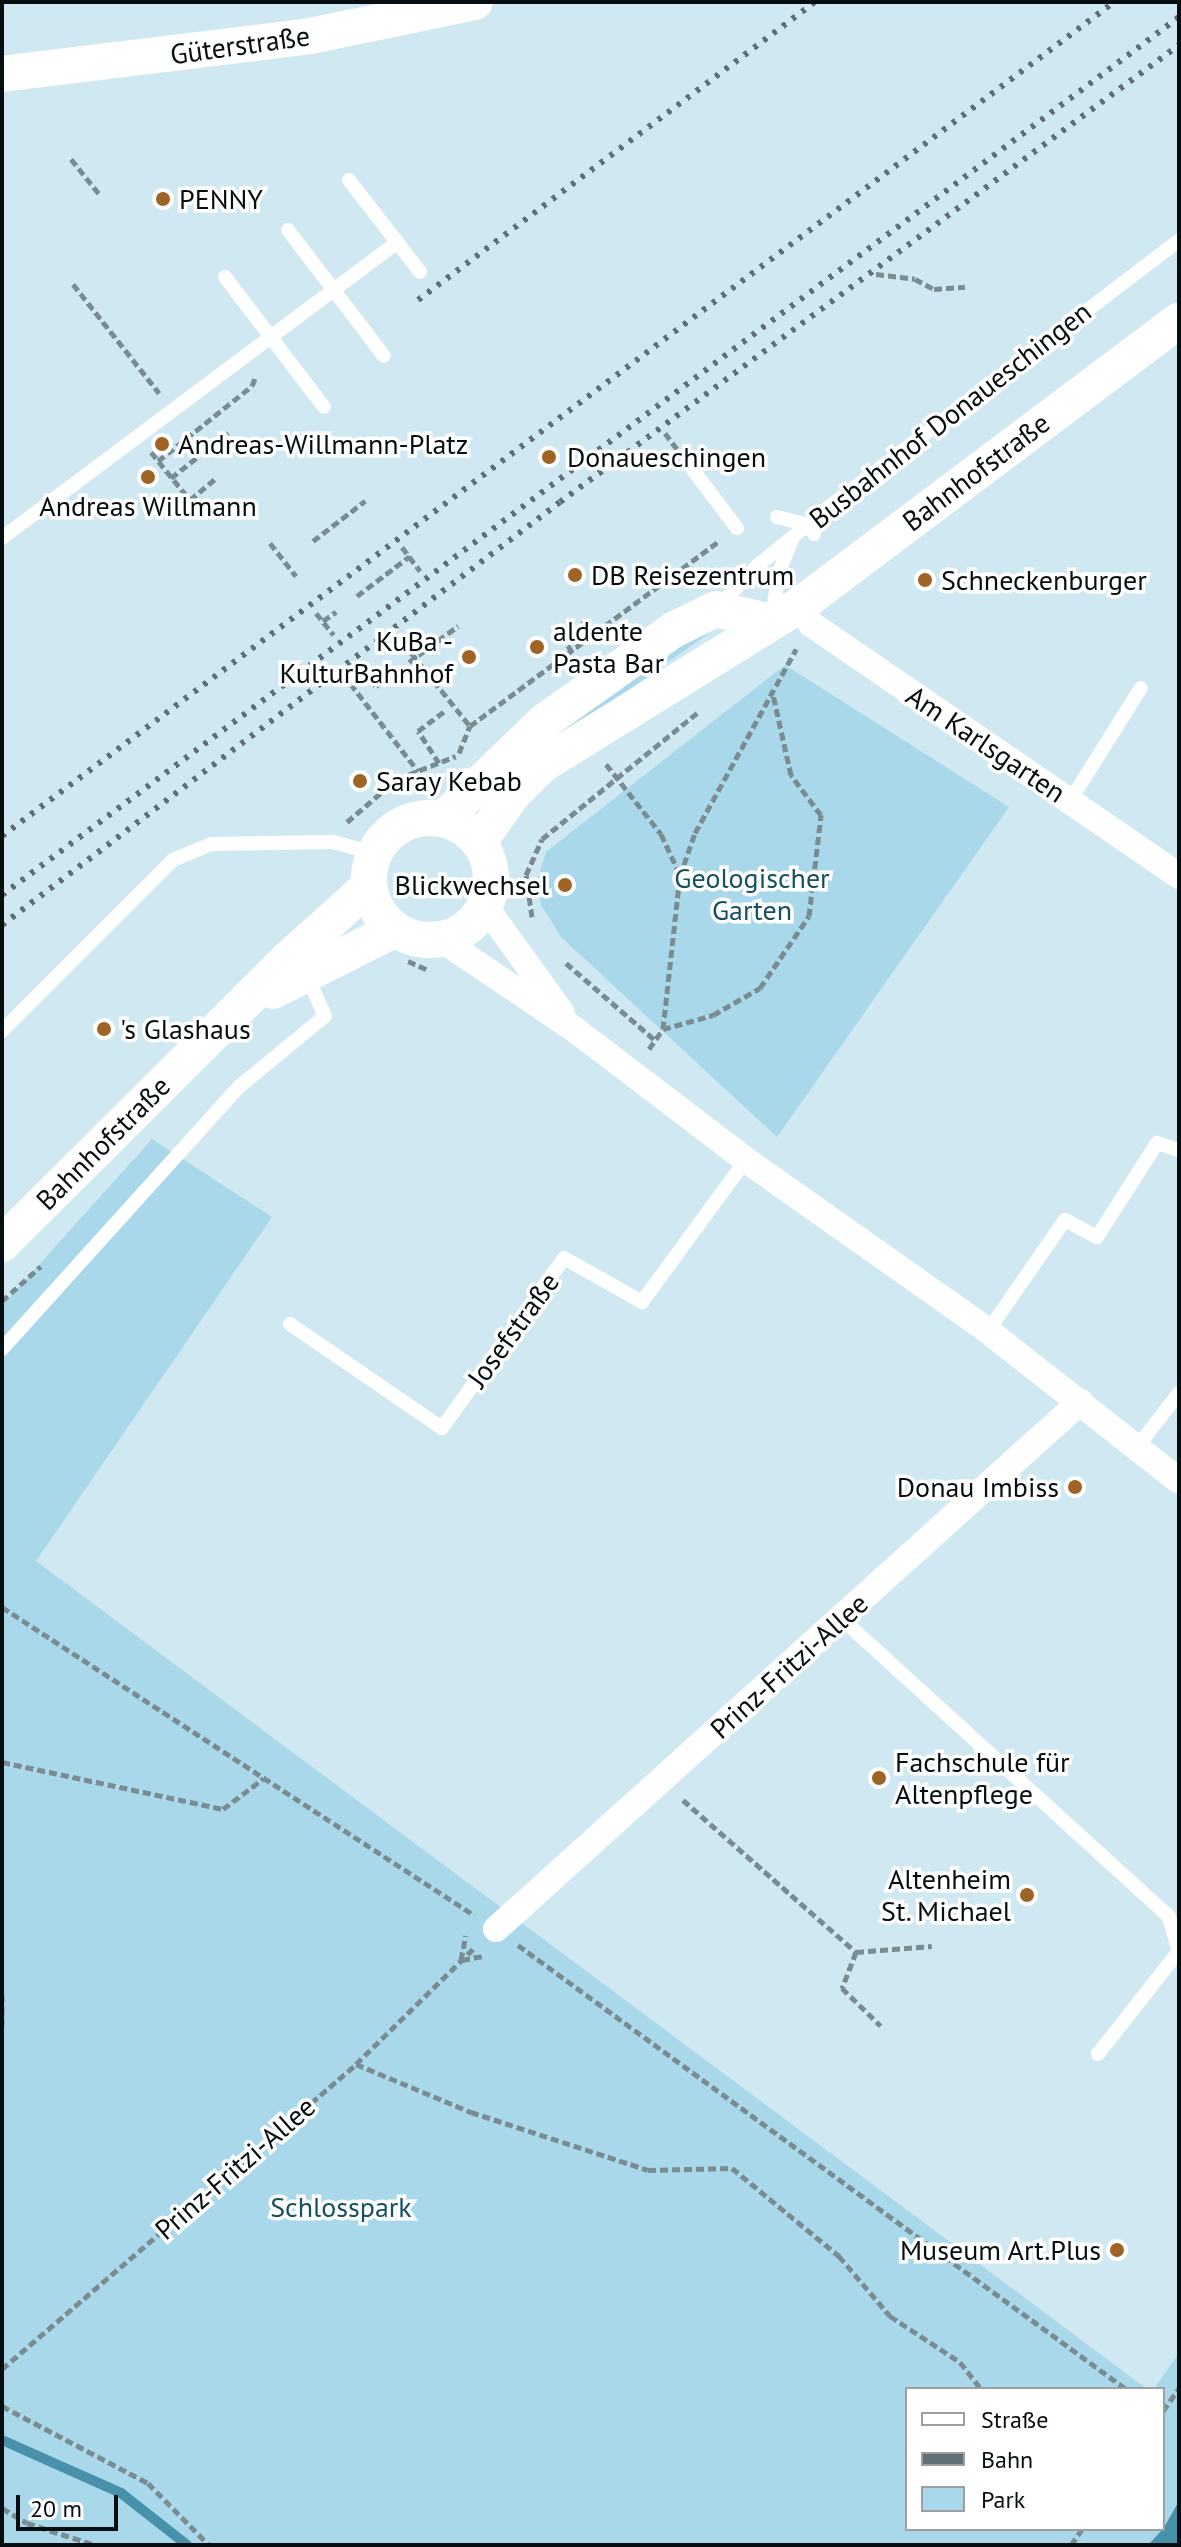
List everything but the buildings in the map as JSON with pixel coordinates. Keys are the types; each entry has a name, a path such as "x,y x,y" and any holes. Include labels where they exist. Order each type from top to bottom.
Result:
{"main road":[{"name":"Güterstraße","path":"2,74 310,36 475,2"},
{"name":"Bahnhofstraße","path":"479,842 512,795 542,765 794,617 1179,320"},
{"path":"443,819 479,842 492,873 485,906 468,928 442,940 426,941 394,930 382,919 371,870 402,824 443,819 545,721 673,630 716,609 794,617"},
{"name":"Bahnhofstraße","path":"2,1244 240,1009 371,870"},
{"name":"Bahnhofstraße","path":"240,1009 394,930"}],"street":[{"name":"Am Karlsgarten","path":"794,617 1179,876"},
{"path":"485,906 574,1029"},
{"path":"442,940 574,1029 746,1160 988,1331 1179,1481"},
{"name":"Prinz-Fritzi-Allee","path":"496,1929 1080,1402"}],"lane":[{"path":"349,180 420,272"},
{"path":"288,230 384,356"},
{"name":"Busbahnhof Donaueschingen","path":"794,617 779,572 794,536 811,530 1179,240"},
{"path":"2,538 397,242"},
{"path":"225,277 324,407"},
{"path":"693,470 737,528"},
{"path":"777,517 811,530"},
{"path":"716,609 794,536"},
{"path":"1070,801 1141,688"},
{"path":"2,1031 173,860 211,844 333,842 371,870"},
{"path":"2,1349 240,1086 325,1016 306,973"},
{"path":"988,1331 1065,1220 1097,1237 1157,1143 1179,1150"},
{"name":"Josefstraße","path":"290,1324 442,1428 564,1258 642,1302 746,1160"},
{"path":"1138,1446 1179,1393"},
{"path":"842,1619 1169,1917 1179,1951 1098,2054"}],"path":[{"path":"71,159 100,195"},
{"path":"876,274 915,279 934,289 965,287"},
{"path":"73,284 172,410"},
{"path":"171,478 228,433"},
{"path":"137,436 190,500 215,479"},
{"path":"313,541 365,501"},
{"path":"270,543 296,576"},
{"path":"402,547 420,571"},
{"path":"333,842 357,809 418,771 458,755 470,726 703,553"},
{"path":"286,562 294,555"},
{"path":"357,596 410,556"},
{"path":"323,621 336,612"},
{"path":"316,613 334,635"},
{"path":"557,956 655,1040 663,1029 680,876 695,833 772,690 794,617"},
{"path":"572,652 564,639 584,620 594,635"},
{"path":"409,662 458,626"},
{"path":"396,634 470,726"},
{"path":"359,662 376,686 387,678"},
{"path":"343,674 418,771"},
{"path":"663,1029 713,1015 760,988 809,916 821,815 791,775 772,690"},
{"path":"439,763 418,731 446,710"},
{"path":"458,755 491,770"},
{"path":"537,928 526,875 531,858 550,830 616,776 661,834 680,876"},
{"path":"2,1607 496,1929 1123,2387"},
{"path":"2,1762 223,1809 264,1778"},
{"path":"661,1781 856,1952 932,1946"},
{"path":"856,1952 842,1988 881,2026"},
{"name":"Prinz-Fritzi-Allee","path":"2,2369 356,2064 461,1960"},
{"path":"2,1994 2,2026"},
{"path":"356,2064 471,2112 648,2170 732,2168 839,2256 890,2316 960,2362 979,2387"},
{"path":"1165,2408 1179,2388"},
{"path":"2,2406 148,2483 209,2545"},
{"path":"2,2508 27,2523 95,2545"}],"green space":[{"path":"718,627 551,744 510,765 626,672"},
{"name":"Geologischer Garten","path":"785,665 1009,807 777,1137 561,937 541,905 538,877 546,852"},
{"name":"Schlosspark","path":"152,1139 272,1217 36,1561 1144,2387 905,2387 905,2531 1165,2531 1165,2387 1155,2387 1179,2353 1179,2545 2,2545 2,1306"}],"shaded area":[{"path":"1179,2501 1179,2545 1148,2545 1161,2531 1165,2531"}],"waterway":[{"path":"2,2440 121,2493 187,2545"}],"railway":[{"path":"418,300 815,2"},
{"path":"2,836 1114,2"},
{"path":"2,895 1179,17"},
{"path":"2,925 560,502 1179,45"}],"place":[{"name":"PENNY","path":"163,199"},
{"name":"Andreas-Willmann-Platz","path":"162,444"},
{"name":"Donaueschingen","path":"549,457"},
{"name":"Andreas Willmann","path":"148,477"},
{"name":"DB Reisezentrum","path":"575,575"},
{"name":"Schneckenburger","path":"925,580"},
{"name":"aldente Pasta Bar","path":"537,647"},
{"name":"KuBa - KulturBahnhof","path":"469,657"},
{"name":"Saray Kebab","path":"360,781"},
{"name":"Blickwechsel","path":"565,885"},
{"name":"'s Glashaus","path":"104,1029"},
{"name":"Donau Imbiss","path":"1075,1487"},
{"name":"Fachschule für Altenpflege","path":"879,1778"},
{"name":"Altenheim St. Michael","path":"1027,1895"},
{"name":"Museum Art.Plus","path":"1117,2250"}]}
